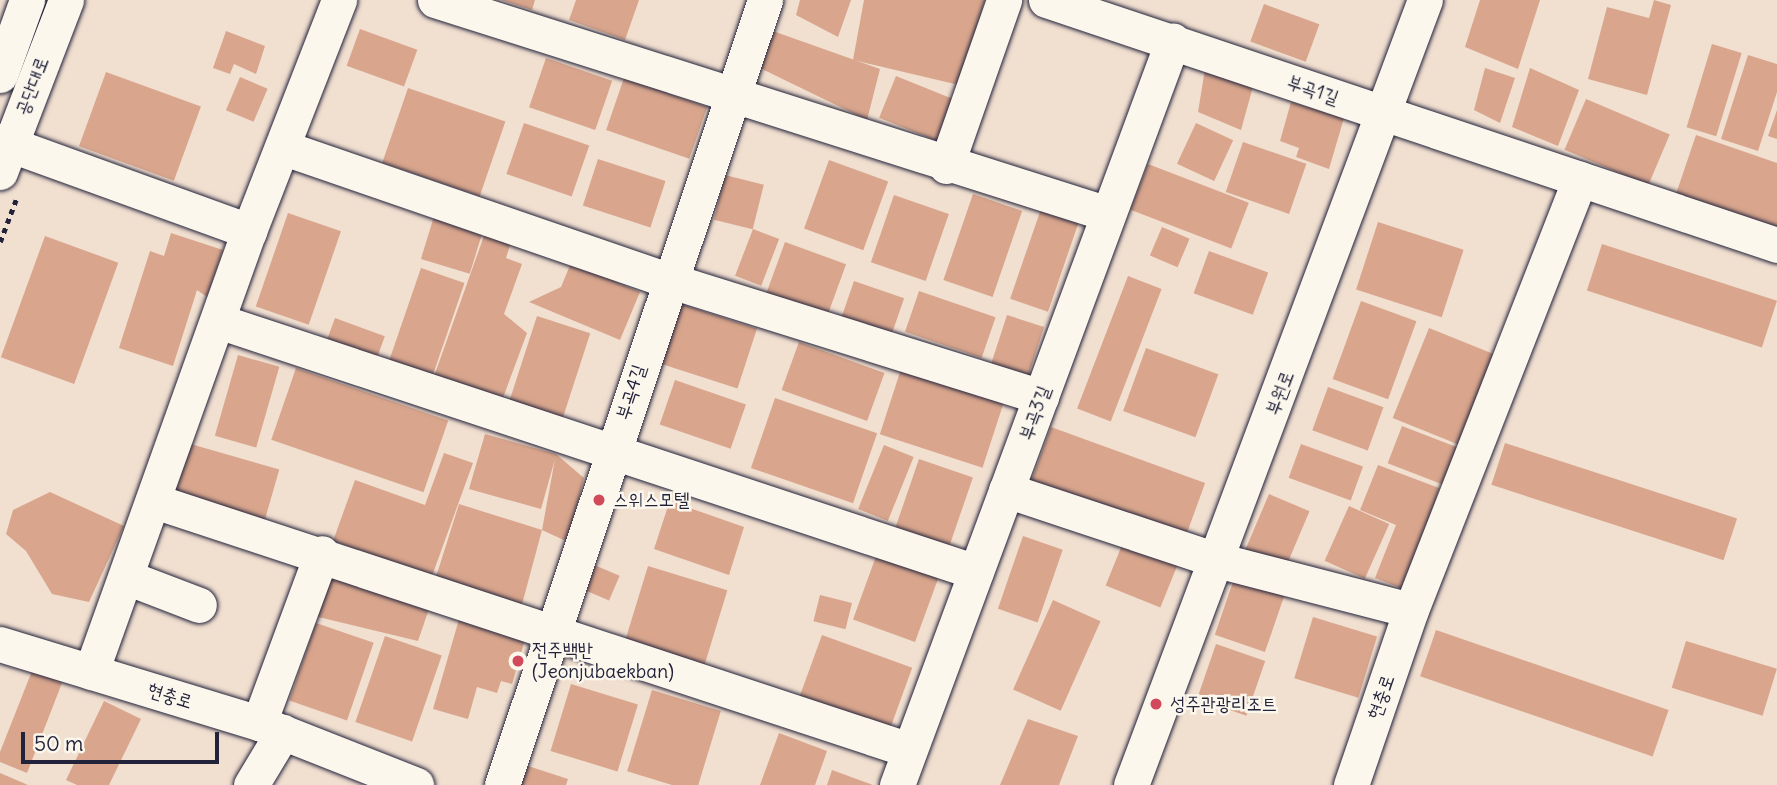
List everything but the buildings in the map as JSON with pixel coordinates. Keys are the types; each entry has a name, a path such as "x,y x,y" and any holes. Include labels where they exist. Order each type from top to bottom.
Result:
{"street":[{"name":"공단대로","path":"0,75 27,0"},
{"name":"공단대로","path":"3,152 66,0"},
{"path":"91,672 220,322 248,231 284,148 340,0"},
{"path":"435,0 733,99 1108,214"},
{"name":"부곡4길","path":"502,785 551,629 765,0"},
{"path":"946,166 1004,0"},
{"name":"부곡1길","path":"1046,0 1173,40 1386,115 1777,245"},
{"name":"부원로","path":"1131,785 1386,115 1425,0"},
{"name":"부곡3길","path":"897,785 1173,40"},
{"path":"284,148 668,280 1041,397"},
{"path":"3,152 248,231"},
{"path":"1006,490 1217,560 1411,610 1580,179"},
{"path":"220,322 610,456 976,572"},
{"path":"154,501 551,629 909,750"},
{"path":"251,785 322,554"},
{"path":"126,577 198,605"},
{"name":"현충로","path":"1352,785 1411,610"},
{"name":"현충로","path":"0,644 271,727 416,785"},
{"path":"271,727 279,785"}],"place":[{"name":"스위스모텔","path":"599,500"},
{"name":"전주백반 (Jeonjubaekban)","path":"518,661"},
{"name":"성주관광리조트","path":"1156,704"}]}
